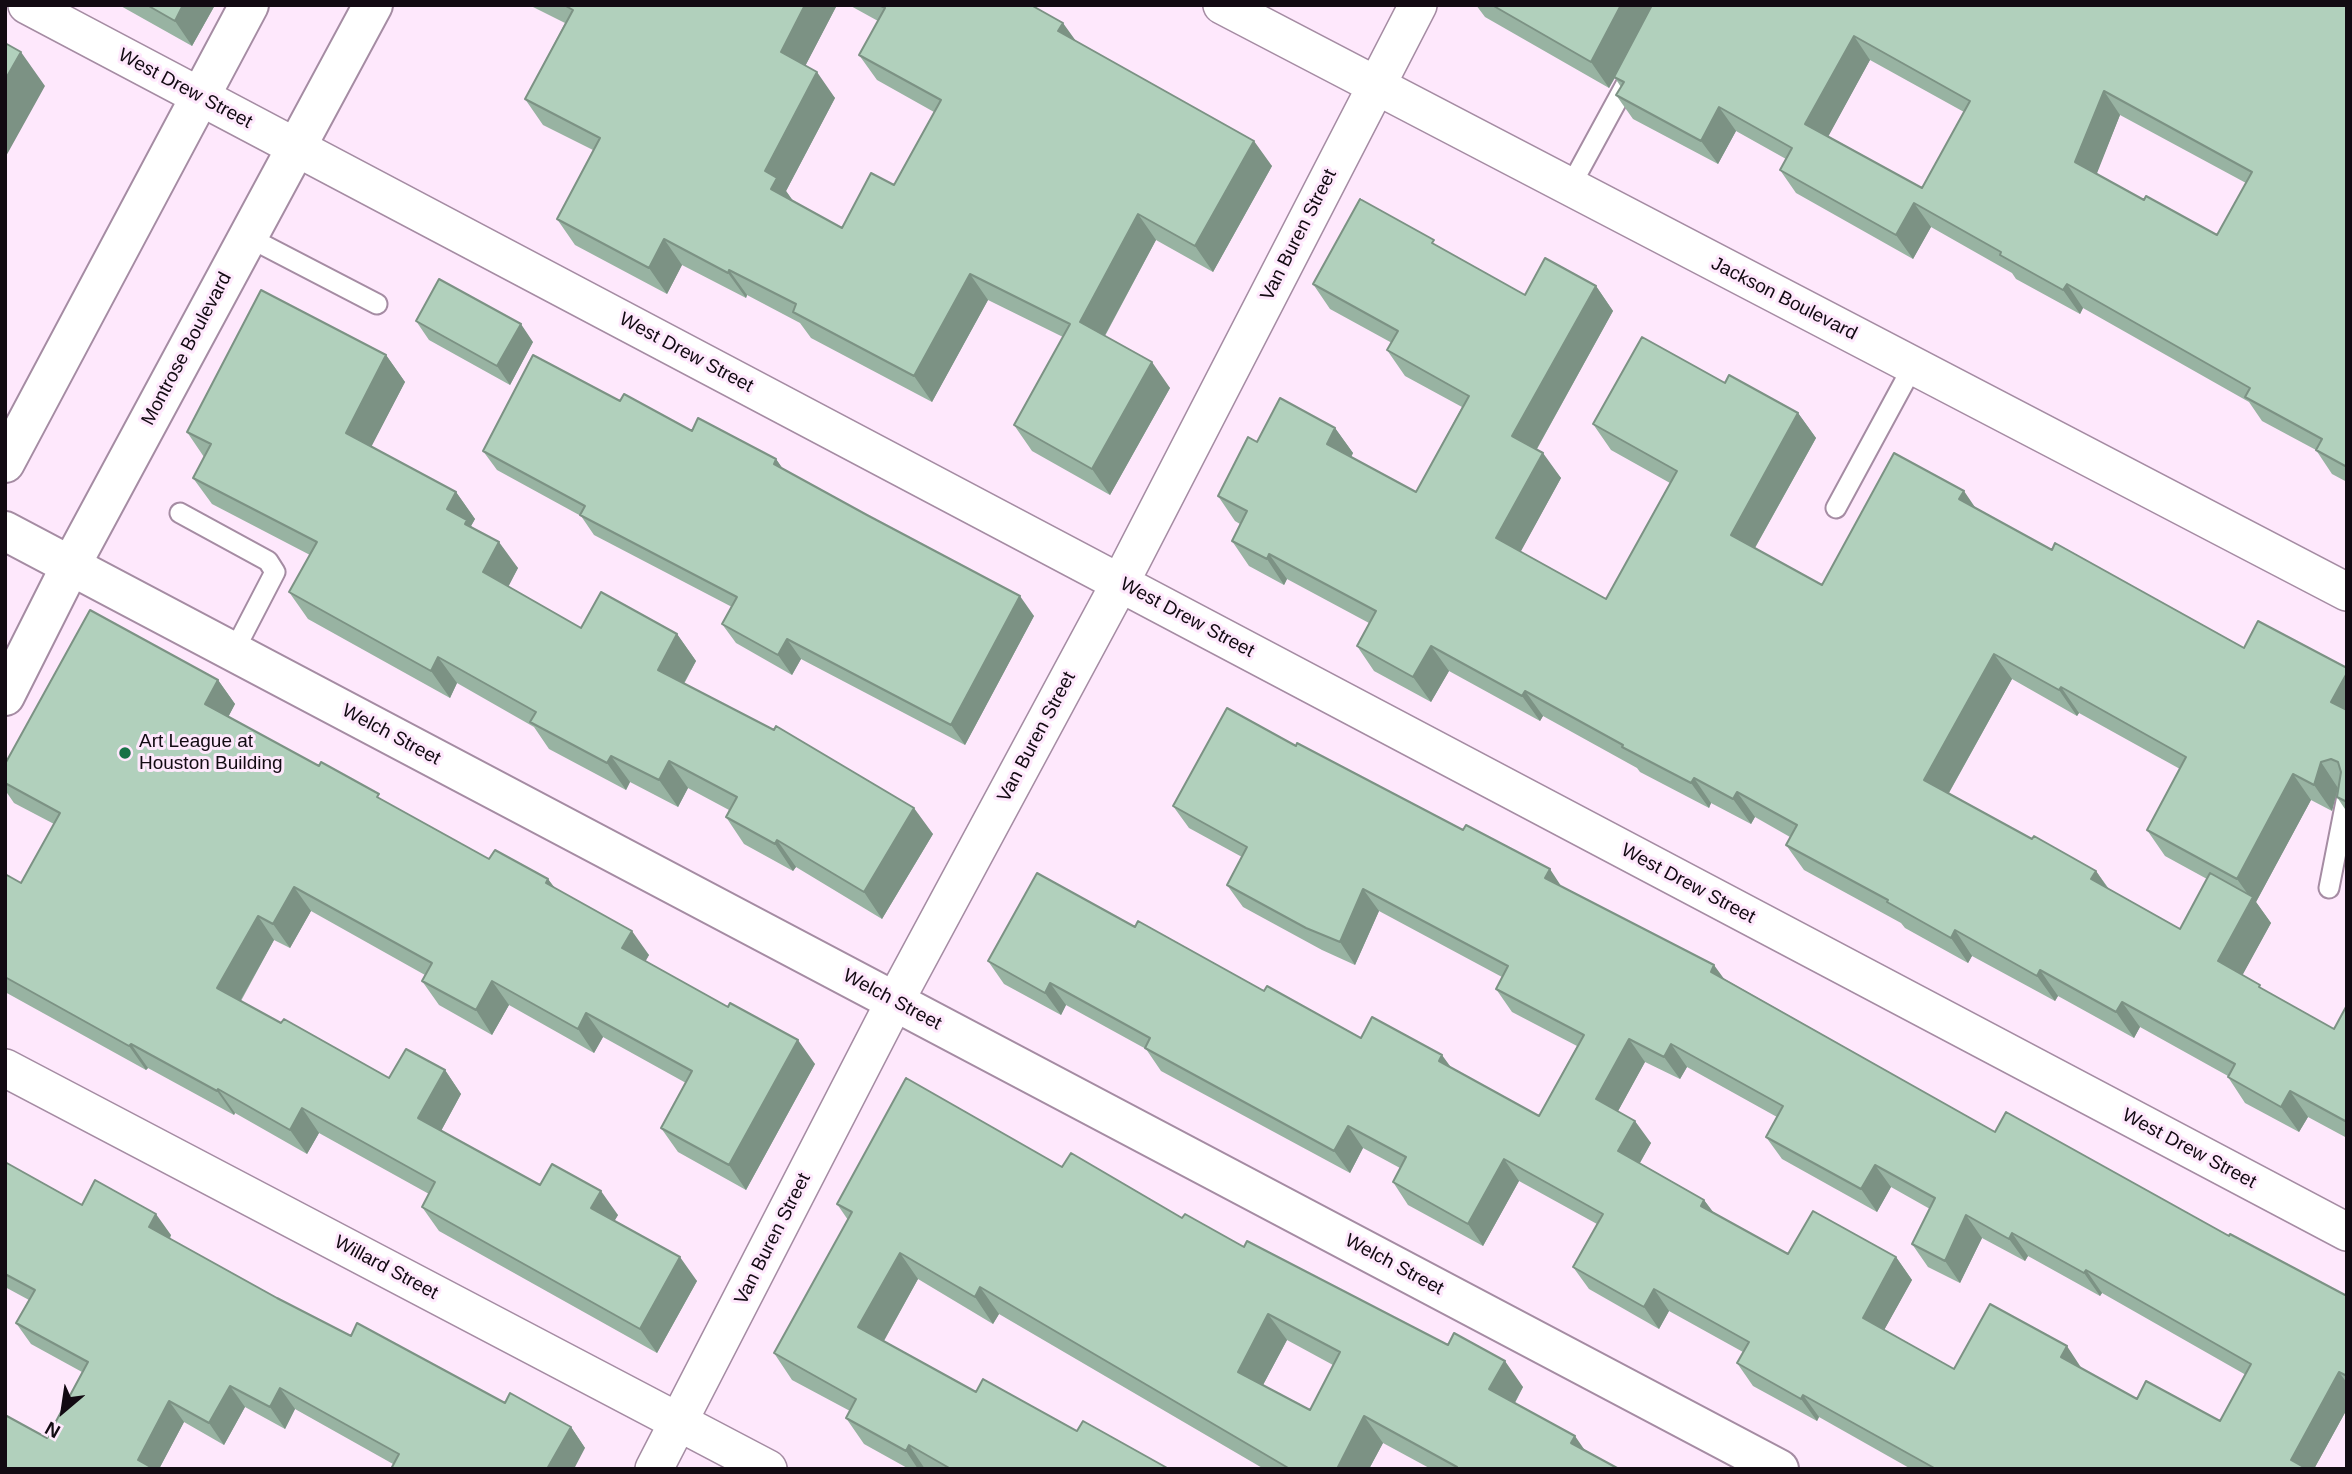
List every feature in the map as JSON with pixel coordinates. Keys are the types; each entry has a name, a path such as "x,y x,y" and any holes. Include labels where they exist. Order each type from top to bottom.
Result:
{"street":[{"path":"5,463 249,5"},
{"name":"Montrose Boulevard","path":"5,696 71,565 373,5"},
{"name":"Jackson Boulevard","path":"1222,5 2347,592"},
{"name":"Van Buren Street","path":"654,1469 895,1001 1120,583 1418,5"},
{"name":"West Drew Street","path":"46,10 296,148 2347,1232"},
{"name":"Welch Street","path":"5,531 1779,1469"},
{"name":"Willard Street","path":"5,1068 768,1469"}],"lane":[{"path":"1570,187 1642,54"},
{"path":"248,237 377,304"},
{"path":"1836,508 1913,366"},
{"path":"180,513 268,561 275,572 234,652"},
{"path":"2329,888 2347,796"}],"building":[{"path":"147,5 183,5 175,21"},
{"path":"564,5 805,5 781,52 817,72 765,171 777,178 771,189 842,228 871,173 894,185 941,100 859,55 885,8 879,5 1031,5 1063,23 1058,31 1254,141 1195,246 1138,214 1080,322 1152,362 1092,469 1014,425 1070,324 970,274 914,376 793,312 796,304 729,270 728,273 664,239 649,268 557,219 600,138 525,99 573,10"},
{"path":"1492,5 1621,5 1591,62"},
{"path":"1652,5 2347,5 2347,467 2316,450 2322,439 2245,397 2250,388 2067,284 2063,290 1914,203 1896,235 1780,170 1792,148 1719,107 1701,141 1616,95 1624,82 1614,77","holes":["1854,36 1970,101 1922,188 1805,124","2104,91 2252,172 2217,235 2146,196 2144,200 2075,162"]},
{"path":"5,43 21,52 5,80"},
{"path":"1360,199 1525,295 1545,258 1596,286 1512,436 1543,453 1496,538 1606,599 1677,471 1593,424 1642,337 1725,383 1729,375 1798,413 1731,535 1822,585 1894,453 1964,491 1959,499 2052,550 2055,543 2244,648 2258,621 2347,668 2347,673 2331,702 2347,710 2347,802 2337,797 2341,772 2338,762 2331,759 2321,762 2314,785 2293,774 2237,879 2147,830 2186,757 2061,687 2059,690 1994,654 1924,780 2096,871 2091,879 2180,929 2210,873 2253,897 2218,961 2334,1029 2347,1005 2347,1122 2290,1091 2281,1107 2228,1077 2235,1064 2122,1002 2116,1012 2040,970 2037,976 1955,930 1951,938 1887,902 1888,900 1786,845 1797,825 1737,792 1733,799 1694,778 1691,783 1525,691 1522,696 1431,646 1413,677 1357,646 1376,611 1269,554 1267,559 1232,541 1247,511 1218,496 1248,437 1257,442 1280,398 1335,428 1327,444 1416,492 1469,396 1387,350 1398,331 1313,284"},
{"path":"439,279 521,324 497,366 416,321"},
{"path":"261,290 386,355 346,433 456,492 447,509 467,520 465,524 499,542 483,572 581,628 601,592 677,634 658,670 774,730 776,726 914,808 864,892 777,840 775,844 726,817 737,797 669,761 659,780 611,756 607,763 530,722 536,712 438,657 431,671 289,592 317,542 193,478 211,444 187,432"},
{"path":"533,355 620,401 624,394 692,431 698,418 776,459 774,464 1020,596 951,725 787,639 778,655 722,624 737,597 580,515 585,506 483,451"},
{"path":"90,610 218,680 205,704 319,766 321,762 379,794 377,797 489,859 495,850 548,879 546,883 632,931 622,948 728,1007 730,1003 798,1040 729,1165 661,1128 692,1071 586,1013 578,1029 492,981 476,1010 422,981 432,963 294,887 273,924 258,916 217,988 281,1023 284,1019 389,1078 406,1049 445,1070 418,1118 540,1185 552,1164 601,1191 591,1208 680,1257 640,1329 422,1207 435,1182 302,1108 290,1130 218,1089 217,1091 131,1044 129,1046 5,977 5,874 21,883 60,813 5,783 5,764"},
{"path":"1227,708 1463,830 1466,825 1550,869 1545,878 1714,965 1711,972 1995,1132 2006,1112 2229,1236 2230,1234 2347,1296 2347,1376 2339,1372 2291,1460 2307,1469 1936,1469 1803,1395 1801,1399 1737,1363 1749,1342 1654,1289 1644,1307 1573,1267 1603,1214 1504,1159 1468,1224 1393,1182 1406,1157 1348,1126 1334,1151 1145,1048 1150,1038 1050,983 1045,993 988,961 1037,873 1135,927 1138,921 1264,991 1267,986 1361,1038 1372,1017 1442,1055 1439,1061 1539,1116 1584,1035 1496,989 1508,966 1363,889 1340,942 1306,928 1227,885 1247,847 1173,806","holes":["1629,1039 1664,1057 1671,1044 1783,1106 1766,1137 1861,1189 1875,1165 1935,1198 1912,1244 1945,1261 1966,1215 2009,1239 2012,1233 2084,1273 2086,1270 2251,1364 2220,1421 2146,1381 2137,1399 2061,1357 2067,1346 1990,1304 1954,1369 1863,1318 1896,1257 1813,1211 1788,1254 1701,1206 1704,1200 1618,1151 1635,1121 1596,1099"]},
{"path":"906,1078 1062,1167 1071,1153 1182,1218 1185,1214 1244,1247 1247,1241 1448,1345 1454,1333 1505,1361 1489,1389 1575,1436 1571,1443 1619,1469 1456,1469 1457,1467 1364,1416 1337,1469 1290,1469 980,1287 975,1297 900,1253 858,1327 976,1392 983,1379 1077,1431 1083,1421 1169,1469 951,1469 909,1445 906,1451 846,1418 856,1399 774,1353 852,1212 837,1204","holes":["1268,1314 1340,1352 1310,1410 1238,1372"]},
{"path":"5,1162 82,1205 95,1180 156,1214 149,1227 277,1298 351,1336 357,1323 505,1403 510,1393 571,1427 547,1469 391,1469 399,1454 280,1388 270,1407 230,1386 209,1423 169,1401 138,1460 154,1469 5,1469 5,1415 47,1438 88,1362 16,1323 35,1290 5,1274"}],"place":[{"name":"Art League at Houston Building","path":"125,753"}]}
